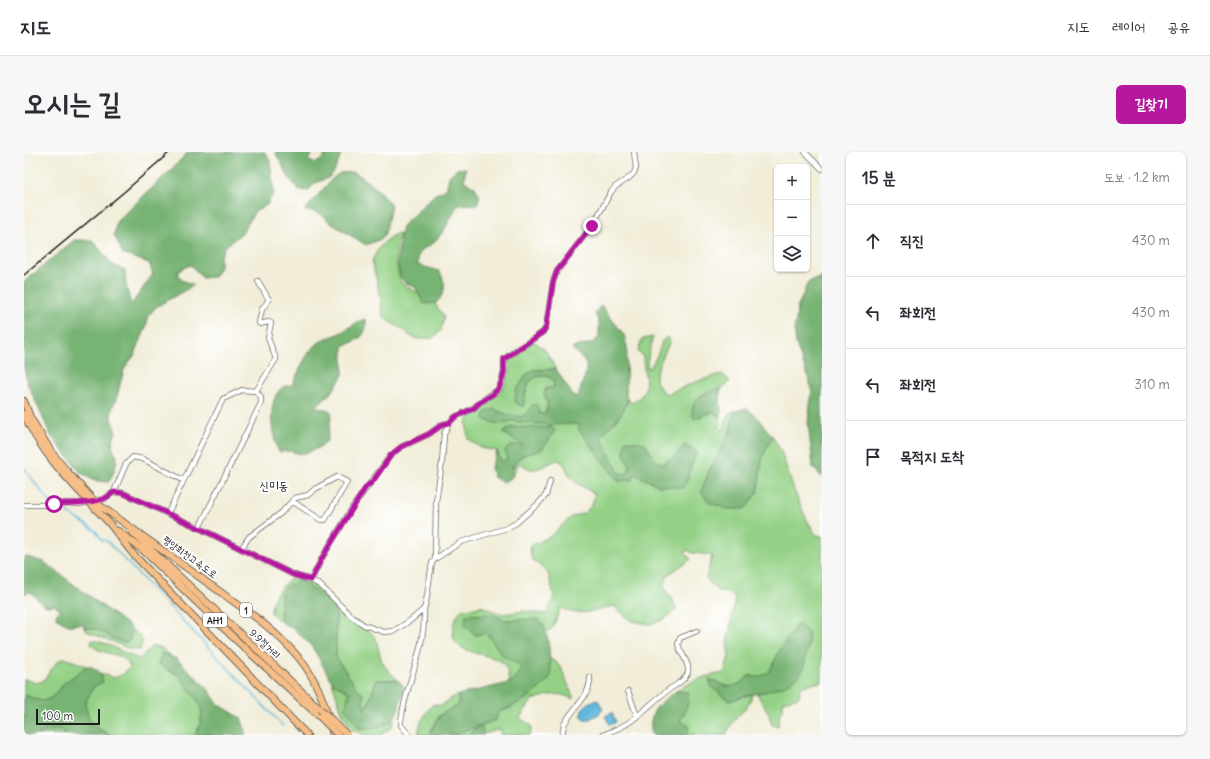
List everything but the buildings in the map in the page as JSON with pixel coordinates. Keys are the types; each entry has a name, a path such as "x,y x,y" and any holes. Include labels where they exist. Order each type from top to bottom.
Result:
{"highway":[{"name":"평양희천고속도로","path":"24,401 30,417 52,452 134,555 307,735"},
{"name":"평양희천고속도로","path":"24,414 29,425 63,475 91,502 117,518 252,614 279,636 295,652 308,668 315,681 326,708 333,735"},
{"name":"9·9절거리","path":"117,518 347,735"},
{"name":"9·9절거리","path":"109,524 144,551 338,735"}],"street":[{"path":"435,559 436,501 442,463 444,434 449,423 455,417 474,408 499,388 504,372 504,359 543,332 546,327 553,282 557,271 592,226 611,192 615,187 634,173 636,168 634,152"},
{"path":"805,152 822,168"},
{"path":"256,391 276,359 268,338 271,323 259,323 262,309 269,300 258,281"},
{"path":"168,513 224,398 242,390 256,391 261,397 261,403 199,528"},
{"path":"311,580 322,558 366,487 373,481 391,455 401,447 429,434 443,424 449,423"},
{"path":"24,505 79,504 104,499 114,492 126,464 132,457 143,459 183,480"},
{"path":"241,549 249,538 281,513 292,501 297,497 308,495 315,489 337,477 347,482 325,520 321,520 292,501"},
{"path":"409,735 401,725 401,720 421,646 425,625 424,609 432,563 435,559 461,542 507,528 516,522 538,504 546,495 550,481"},
{"path":"114,492 132,496 294,575 311,580 320,585 351,616 364,624 384,632 394,631 424,609"},
{"path":"603,735 620,728 637,716 665,691 682,681 687,676 688,666 678,644 680,638 697,631"},
{"path":"562,735 564,726 586,694 590,683 590,677"},
{"path":"628,691 637,716"}],"green space":[{"path":"188,152 265,152 270,161 274,192 267,205 255,211 243,232 224,248 220,258 220,267 214,277 202,278 191,265 183,268 177,273 181,280 194,285 156,307 149,315 145,330 134,356 124,370 112,409 111,418 116,432 113,447 117,456 116,464 112,476 108,482 97,481 81,473 51,436 27,382 24,367 24,282 74,240 92,240 113,265 125,270 126,285 131,305 153,274 149,263 123,254 114,235 117,221"},
{"path":"275,152 314,152 308,160 315,163 320,161 328,152 341,152 338,163 332,174 326,179 314,184 308,191 298,189 288,176"},
{"path":"466,168 464,181 475,187 480,196 477,205 465,204 457,206 443,232 433,243 421,250 418,257 418,265 439,271 444,284 442,295 436,303 424,304 415,287 405,283 400,276 398,252 402,226 435,194 443,191 447,187 449,176 457,169"},
{"path":"354,172 379,191 391,206 385,233 381,239 366,245 332,224 322,215 312,211 304,211 334,177 340,173"},
{"path":"399,233 400,235 396,253 401,283 421,295 432,299 444,317 441,330 433,338 418,339 410,336 404,330 383,318 380,295 372,261 383,244 390,237"},
{"path":"822,277 822,478 813,467 808,422 812,389 796,344 794,329 797,309 808,282"},
{"path":"601,305 624,335 627,346 626,396 628,400 619,416 601,437 619,473 627,474 630,467 624,454 626,440 645,443 655,460 662,464 674,457 685,445 697,452 684,488 660,486 634,474 633,480 618,481 579,430 579,424 549,425 511,421 498,424 484,420 485,412 494,409 505,414 521,417 527,413 533,404 537,405 539,413 544,415 547,407 544,394 546,388 553,388 554,381 550,377 540,376 531,380 527,388 523,407 515,402 516,390 528,373 533,370 556,369 573,396 578,397 586,372 586,363 572,348 594,342 599,337 599,323 595,313"},
{"path":"366,319 363,334 357,340 343,346 343,375 333,391 315,407 329,410 332,413 327,441 318,448 309,452 300,454 290,451 279,452 272,428 272,409 274,400 278,393 283,387 292,385 307,355 315,346 323,340 336,335"},
{"path":"653,337 647,362 648,369 655,359 662,341 667,337 670,341 657,370 655,379 661,390 667,394 701,380 722,374 730,381 721,389 710,391 700,396 695,402 693,408 692,415 713,412 721,417 720,428 723,431 729,414 735,411 730,432 709,471 701,492 710,503 758,491 763,457 765,450 773,437 781,451 795,493 807,520 816,535 822,536 822,682 809,684 800,688 799,697 783,701 783,711 780,713 778,726 772,725 768,712 757,693 768,691 804,666 808,647 808,634 798,623 777,655 770,671 760,677 749,676 734,686 726,686 710,679 729,701 752,694 750,702 734,721 726,735 685,735 688,732 680,721 684,714 688,693 676,691 699,679 724,673 729,656 727,642 735,600 733,595 717,590 706,579 712,555 692,553 687,550 685,553 691,559 668,575 664,586 677,609 663,620 650,624 631,621 614,606 579,613 566,611 561,607 552,629 549,631 545,631 544,625 520,619 506,620 490,614 476,635 485,633 489,636 502,655 523,667 517,676 509,683 507,670 503,663 488,656 462,648 456,643 453,636 453,626 456,617 460,611 466,609 480,606 503,614 523,611 547,614 554,596 548,573 531,558 530,546 551,536 571,517 584,513 592,505 595,494 573,479 564,464 558,460 541,468 534,469 528,468 519,463 513,475 511,472 516,462 522,456 541,450 552,428 511,427 503,433 524,445 502,462 497,451 481,448 468,439 466,421 481,405 490,402 504,387 510,373 509,361 519,349 534,341 546,351 556,369 533,370 528,373 525,396 527,386 532,379 539,376 551,378 555,381 553,388 544,394 547,410 544,415 532,413 521,417 505,414 494,409 498,424 511,421 549,425 580,424 618,481 634,474 660,486 688,477 697,452 685,445 674,457 662,464 655,460 645,443 624,454 630,467 627,474 618,473 600,437 620,416 628,400 632,403 643,393 646,382 643,356 638,352 642,339"},
{"path":"721,389 721,417 713,412 694,419 692,413 695,402 704,394"},
{"path":"746,408 757,417 773,437 767,446 762,459 758,491 745,509 728,509 710,503 701,492 709,471 730,432 735,411"},
{"path":"511,427 552,428 555,430 541,450 521,456 514,463 511,472 513,475 511,478 503,482 493,477 491,467 497,451 502,462 507,459 505,450 512,445 523,445 503,433"},
{"path":"24,556 44,562 129,626 132,630 130,640 124,643 100,631 84,628 83,624 66,624 56,618 59,610 54,605 45,606 40,603 30,592 24,594"},
{"path":"291,579 301,579 321,589 343,613 367,629 375,637 383,663 398,680 376,680 370,700 364,710 363,694 356,687 336,657 336,615 334,607 327,600 281,593 281,622 271,613 272,603 276,594 283,585"},
{"path":"300,581 308,585 334,607 336,615 336,657 356,687 363,694 364,710 370,700 376,680 398,680 404,687 396,714 387,724 371,728 359,728 345,707 350,693 332,682 313,648 294,629 281,622 281,593 286,586"},
{"path":"490,614 506,620 539,619 548,639 551,676 528,698 498,712 496,720 455,735 432,735 431,731 440,715 459,705 458,695 509,683 517,676 522,667 502,655 489,636 485,633 476,635 465,626 466,615"},
{"path":"798,623 808,633 808,647 804,666 799,676 786,685 729,701 711,686 709,679 726,686 734,686 749,676 760,677 770,671 777,655"},
{"path":"84,628 101,630 112,639 130,640 132,630 138,634 142,640 140,650 130,649 86,631"},
{"path":"92,640 104,643 140,659 151,647 157,646 172,657 162,653 167,670 179,675 197,700 202,712 200,725 195,735 110,735 96,728 89,718 85,703 94,686 103,682 101,673 114,678 122,675 130,667 121,657 98,650 91,644"},
{"path":"162,653 177,659 208,689 218,704 241,718 245,729 245,735 195,735 200,725 202,712 197,700 179,675 158,664"},
{"path":"64,658 87,666 63,684 51,698 42,701 24,695 24,679 36,683 43,681 57,662"},
{"path":"550,659 556,662 562,670 574,699 562,695 554,695 532,700 520,718 532,726 530,735 500,735 501,734 498,729 486,734 473,730 471,735 455,735 496,720 498,712 511,708 551,676"},
{"path":"87,666 98,671 103,682 94,686 85,703 88,715 95,726 110,735 68,735 61,729 46,731 37,735 24,735 24,695 42,701 51,698 63,684"},
{"path":"332,682 350,693 347,698 353,718 359,728 378,727 394,719 392,727 381,735 365,735 352,729 342,712"},
{"path":"676,691 688,692 688,704 680,721 689,726 688,732 685,735 652,735 651,720 653,714 664,700"},
{"path":"458,695 459,705 440,715 431,731 432,735 419,735 421,722 433,704 441,706 448,700"},
{"path":"482,727 484,735 471,735 473,730"},
{"path":"61,729 68,735 37,735 46,731"}],"water":[{"path":"598,700 603,709 599,714 585,720 581,715 582,709 590,702"},
{"path":"612,713 616,722 610,725 605,716"}],"waterway":[{"path":"24,468 48,500 52,503"},
{"path":"56,505 96,531 102,540 107,541 283,726"}],"railway":[{"path":"24,275 170,152"}],"district":[{"name":"신미동","path":"274,485"}],"route":[{"path":"54,504 79,504 104,499 114,492 123,493 199,528 294,575 311,580 322,558 366,487 373,481 391,455 401,447 429,434 443,424 449,423 455,417 474,408 499,388 504,372 504,359 519,347 543,332 546,327 548,322 553,282 557,271 592,226"}]}
